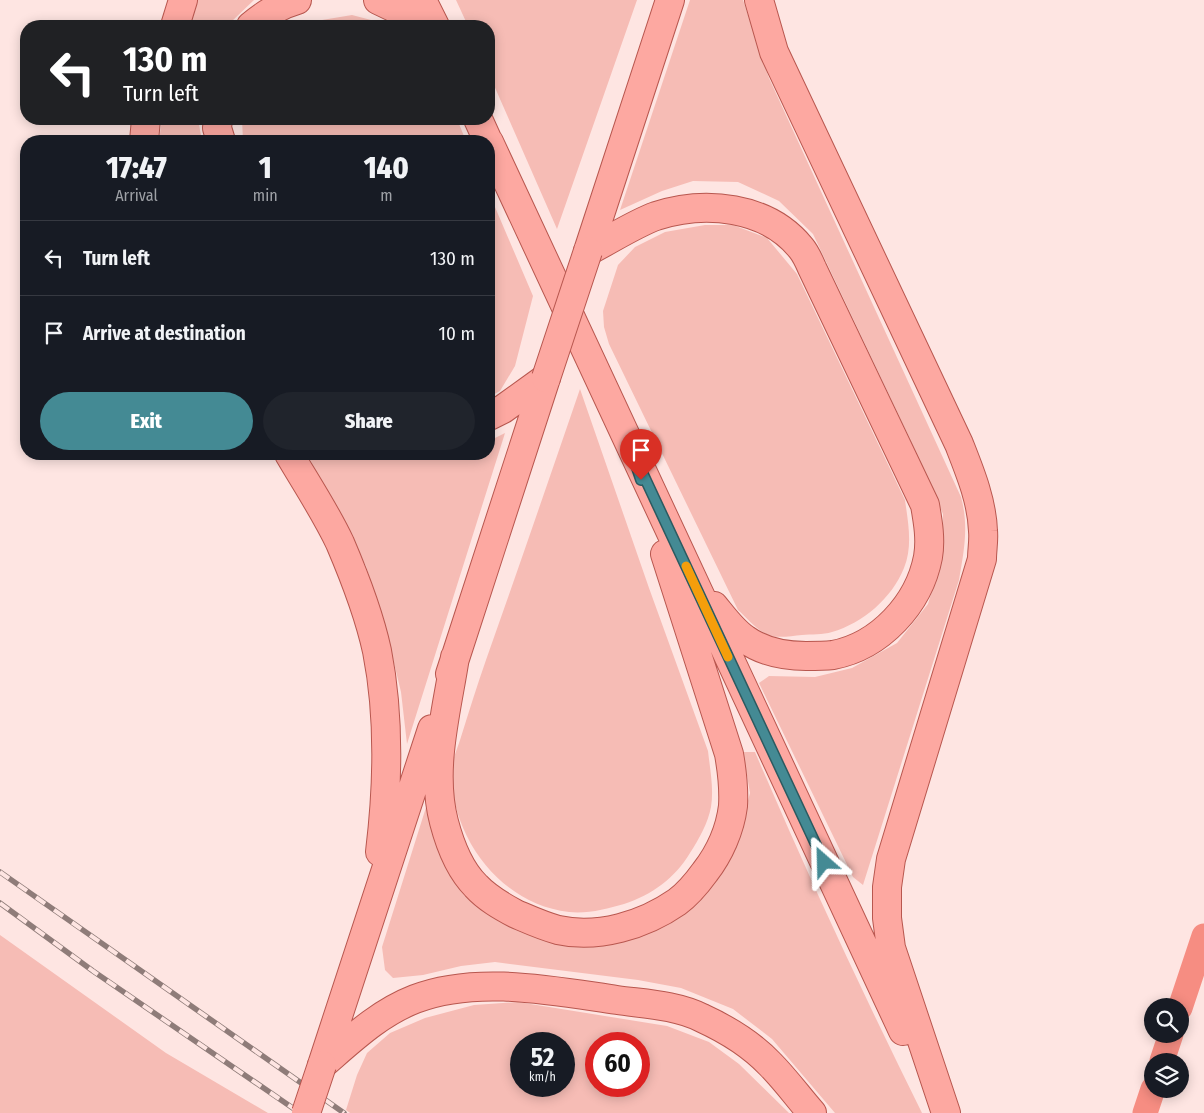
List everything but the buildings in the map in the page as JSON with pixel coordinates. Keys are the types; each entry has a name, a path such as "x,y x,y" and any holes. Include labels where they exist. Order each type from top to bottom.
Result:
{"main road":[{"path":"177,20 183,0"},
{"path":"258,20 265,14 284,4 297,0"},
{"path":"378,0 401,11 411,20"},
{"path":"422,0 432,20"},
{"path":"434,0 440,20"},
{"path":"654,49 666,0"},
{"path":"306,1113 670,0"},
{"path":"759,0 774,52 959,444 970,472 978,502 983,532 982,559 891,859 887,887 887,918 891,948 946,1113"},
{"path":"495,155 941,1113"},
{"path":"588,251 656,216 700,207 725,208 742,212 764,219 781,229 801,248 812,268 925,504 929,530 928,557 920,582 908,605 892,624 873,639 853,649 833,655 787,656 766,650 745,639 710,601 682,557"},
{"path":"495,413 546,378"},
{"path":"455,657 440,762 440,794 444,821 451,845 461,866 475,886 492,900 535,923 560,930 587,932 634,924 657,914 678,901 696,883 714,860 726,833 732,807 733,779 729,754 629,444"},
{"path":"293,460 339,542 367,615 377,651 382,688 387,774 373,908"},
{"path":"322,1065 371,1022 416,998 467,988 524,987 671,1008 700,1017 744,1042 770,1063 812,1113"}],"shaded area":[{"path":"196,0 254,0 233,20 190,20"},
{"path":"456,0 637,0 557,229 495,88 495,20 465,20"},
{"path":"690,0 743,0 769,78 961,497 965,518 965,538 959,580 863,885 853,877 759,683 769,676 815,677 852,668 897,643 928,604 942,557 943,514 909,437 813,234 779,201 738,182 693,181 662,191 620,210"},
{"path":"352,15 371,20 322,20"},
{"path":"161,125 199,125 201,135 160,135"},
{"path":"242,125 459,125 464,135 243,135"},
{"path":"495,207 533,296 515,366 500,391 495,394"},
{"path":"705,225 733,225 767,238 797,274 905,500 909,543 907,560 899,579 884,599 865,616 844,628 832,632 786,637 771,636 757,628 738,610 609,344 604,327 603,311 618,265 635,247 665,232"},
{"path":"580,389 708,751 712,793 710,813 703,831 684,862 670,878 644,896 624,904 590,912 569,912 544,906 521,896 501,881 484,863 470,842 460,819 453,795 451,770 483,670"},
{"path":"505,433 407,744 401,692 386,630 366,566 310,460 495,460 495,438"},
{"path":"743,752 755,752 836,934 922,1113 835,1113 772,1039 733,1009 681,988 638,980 495,962 461,966 423,975 393,978 385,970 382,947 428,801 438,849 558,940 693,904 735,851 750,793"},
{"path":"0,935 166,1053 268,1113 0,1113"},
{"path":"518,1002 667,1026 709,1042 739,1064 789,1113 350,1113 346,1110 357,1075 367,1053 390,1033 425,1018 474,1005"}],"waterway":[{"path":"1183,998 1204,936"},
{"path":"1165,1053 1168,1043"},
{"path":"1145,1113 1150,1098"}],"railway":[{"path":"0,872 344,1113"},
{"path":"0,903 93,971 300,1113"}],"slow traffic":[{"path":"686,566 728,657"}],"route":[{"path":"641,480 629,444 824,862"}]}
